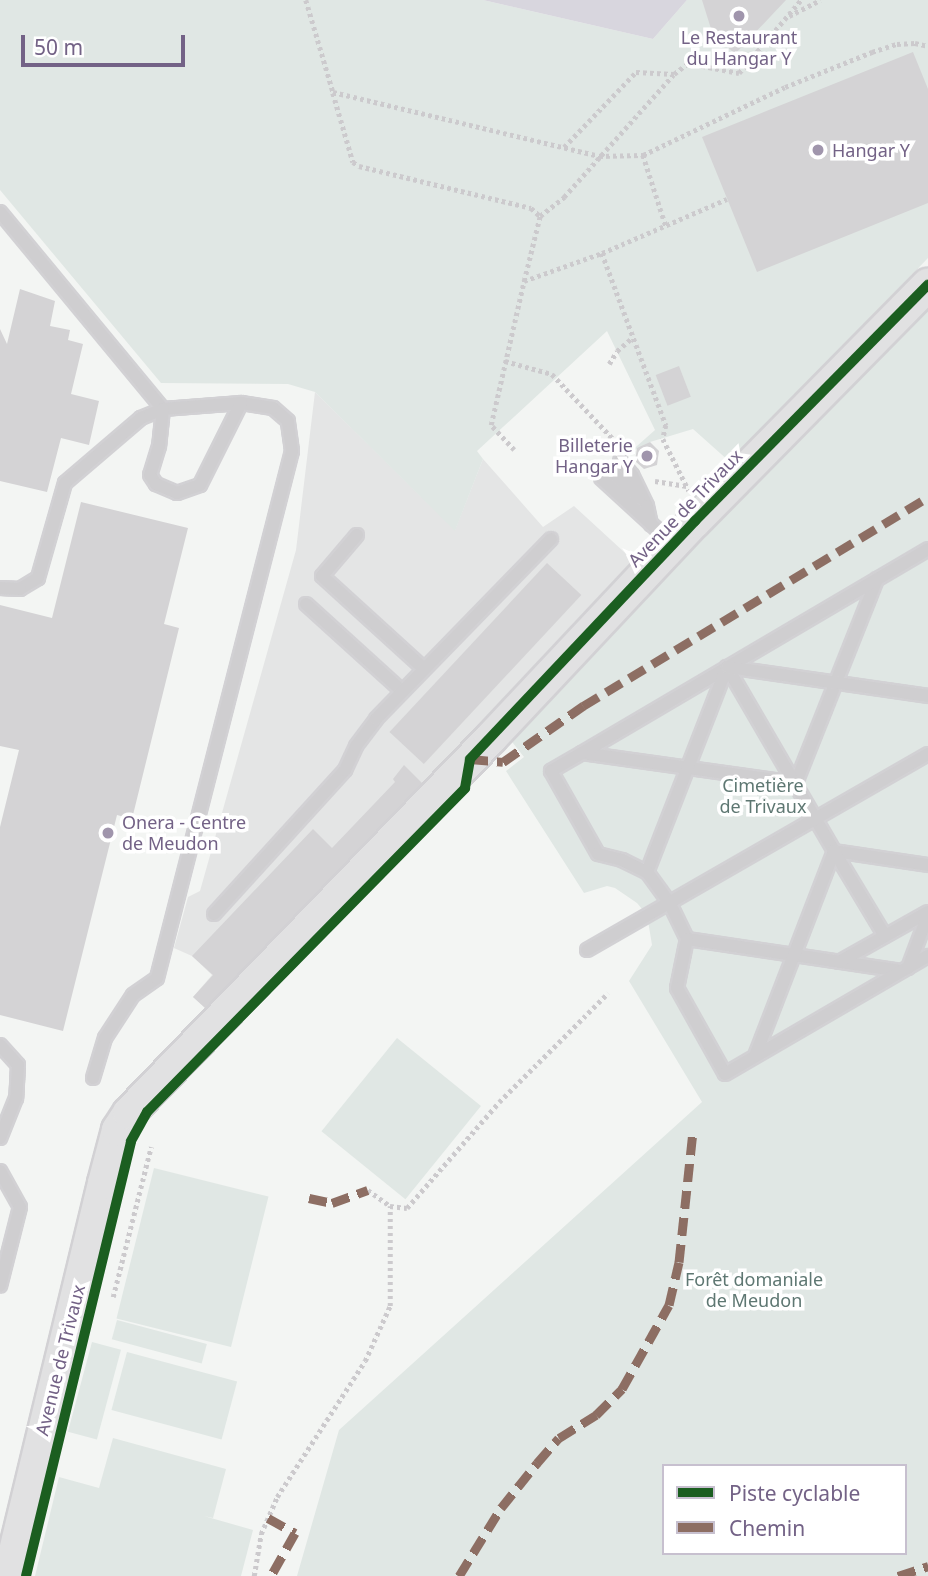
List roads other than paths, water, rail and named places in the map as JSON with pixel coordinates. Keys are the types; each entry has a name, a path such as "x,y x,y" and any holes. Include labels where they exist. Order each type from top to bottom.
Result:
{"main road":[{"name":"Avenue de Trivaux","path":"9,1576 118,1130 129,1113 662,535 928,285"}],"lane":[{"path":"0,212 163,409 159,446 150,475 156,484 177,493 200,485 241,402"},
{"path":"0,587 20,589 38,578 65,483 141,418 163,409 241,402 272,408 288,421 292,451 158,978 133,995 104,1038 93,1078"},
{"path":"615,466 632,475 662,535 615,466"},
{"path":"357,535 322,576 424,668"},
{"path":"214,914 345,770 356,746 376,719 551,539"},
{"path":"928,566 924,551 551,771 598,854 622,860 646,872 670,904 687,939 677,988 725,1074 928,956"},
{"path":"796,783 877,579"},
{"path":"306,604 402,691"},
{"path":"727,667 928,696"},
{"path":"646,872 727,667"},
{"path":"727,667 885,936"},
{"path":"582,753 796,783"},
{"path":"587,950 928,754"},
{"path":"834,851 928,865"},
{"path":"755,1056 834,851"},
{"path":"839,961 928,913"},
{"path":"904,970 928,913"},
{"path":"687,939 904,970"},
{"path":"0,1045 18,1065 16,1098 0,1138"},
{"path":"0,1171 20,1207 0,1286"}],"place":[{"name":"Le Restaurant du Hangar Y","path":"739,16"},
{"name":"Hangar Y","path":"818,150"},
{"name":"Billeterie Hangar Y","path":"647,456"},
{"name":"Onera - Centre de Meudon","path":"108,833"}],"park label":[{"name":"Cimetière de Trivaux","path":"763,796"},
{"name":"Forêt domaniale de Meudon","path":"754,1290"}]}
